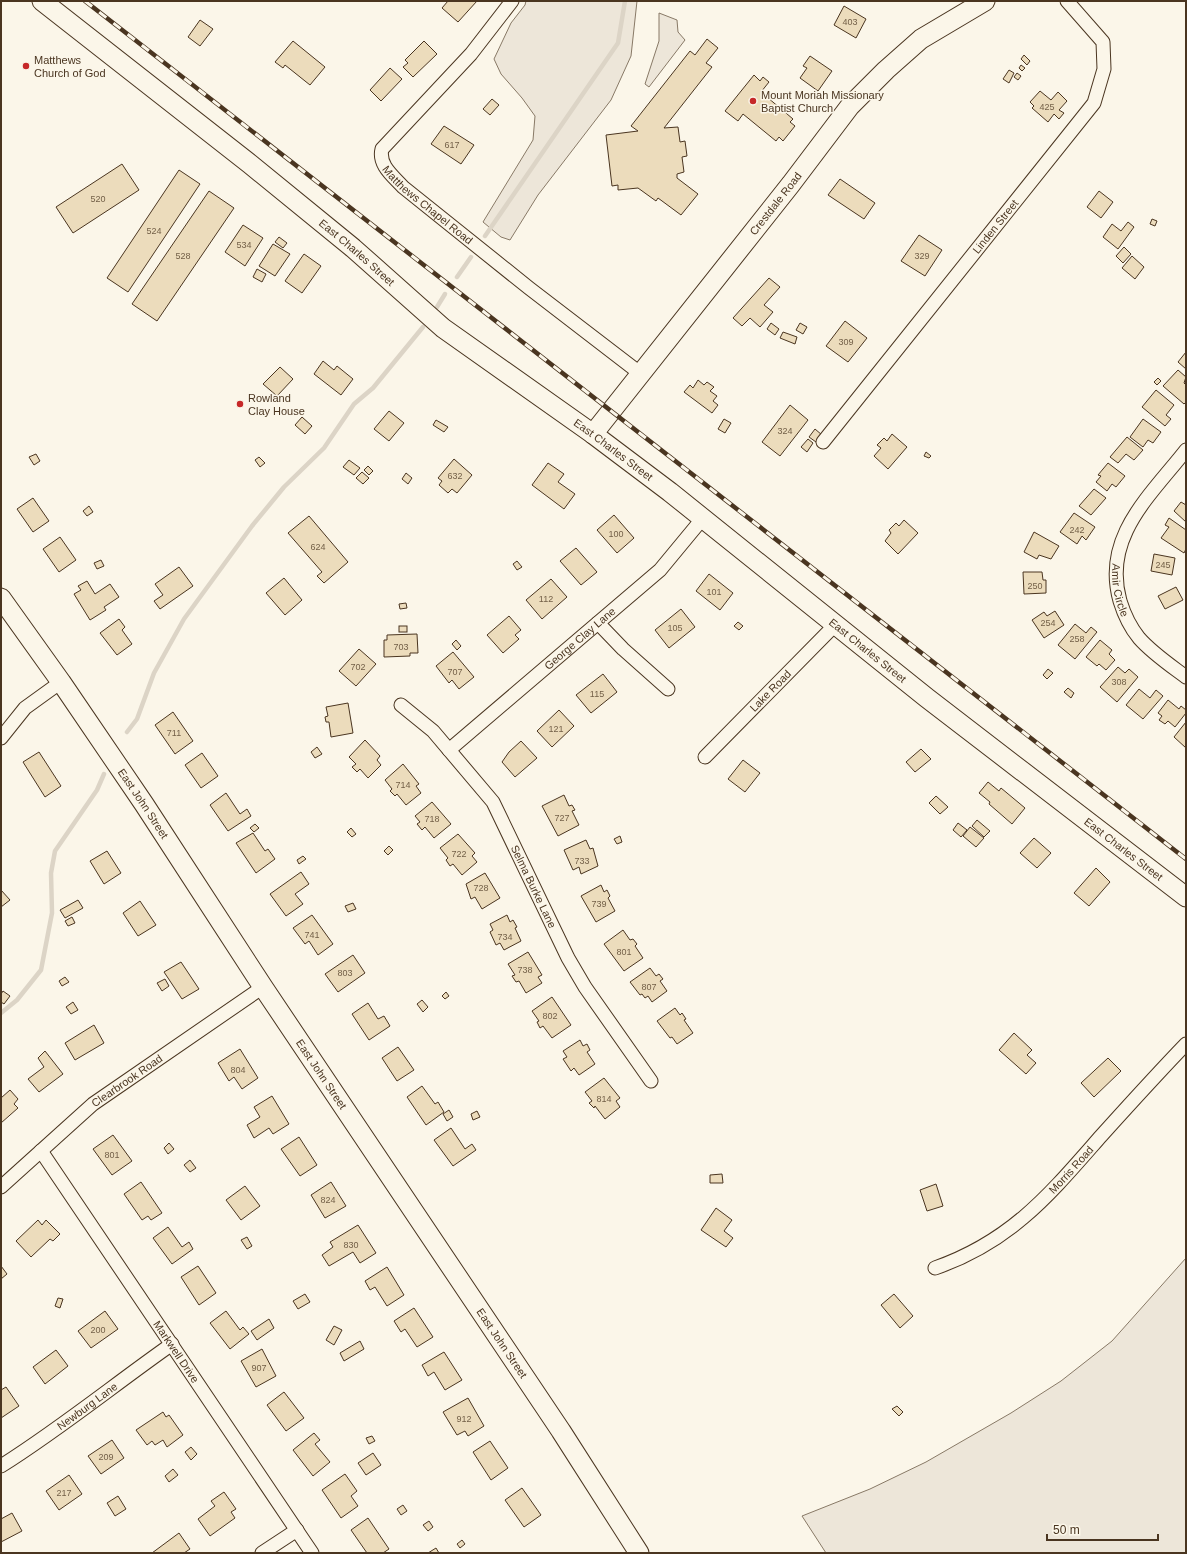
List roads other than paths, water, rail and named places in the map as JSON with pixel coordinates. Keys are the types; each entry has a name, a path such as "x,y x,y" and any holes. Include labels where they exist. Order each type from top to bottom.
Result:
{"street":[{"name":"East Charles Street","path":"42,1 256,169 352,248 443,328 593,434 703,518 927,698 1186,897"},
{"name":"Matthews Chapel Road","path":"512,1 471,54 382,149 382,161 389,172 403,187 529,288 641,374"},
{"name":"Crestdale Road","path":"593,434 791,184 850,106 870,85 921,39 985,1"},
{"name":"Linden Street","path":"823,442 1094,103 1104,69 1103,42 1067,1"},
{"name":"Amir Circle","path":"1186,450 1131,519 1118,550 1115,566 1116,584 1124,614 1131,626 1139,638 1186,677"},
{"name":"George Clay Lane","path":"449,750 660,570 703,518"},
{"name":"East John Street","path":"1,598 61,682 144,804 263,987 560,1431 639,1553"},
{"path":"598,623 623,650 668,689"},
{"name":"Lake Road","path":"705,757 836,624"},
{"path":"1,738 25,708 61,682"},
{"name":"Selma Burke Lane","path":"401,705 433,731 494,802 540,903 585,987 651,1081"},
{"name":"Clearbrook Road","path":"1,1187 81,1115 114,1089 263,987"},
{"name":"Morris Road","path":"935,1268 960,1259 983,1248 1023,1219 1054,1189 1186,1044"},
{"name":"Markwell Drive","path":"41,1151 312,1553"},
{"name":"Newburg Lane","path":"1,1466 29,1448 172,1344"},
{"path":"262,1553 297,1530"}],"waterway":[{"path":"485,236 618,43 625,1"},
{"path":"457,277 471,257"},
{"path":"437,307 445,294"},
{"path":"127,732 137,719 154,673 184,619 252,526 284,487 324,448 354,404 373,388 423,327"},
{"path":"1,1013 17,1000 41,970 52,913 51,873 55,851 97,790 104,774"}],"railway":[{"path":"85,1 1186,859"}],"place":[{"name":"Matthews Church of God","path":"26,66"},
{"name":"Mount Moriah Missionary Baptist Church","path":"753,101"},
{"name":"Rowland Clay House","path":"240,404"}]}
